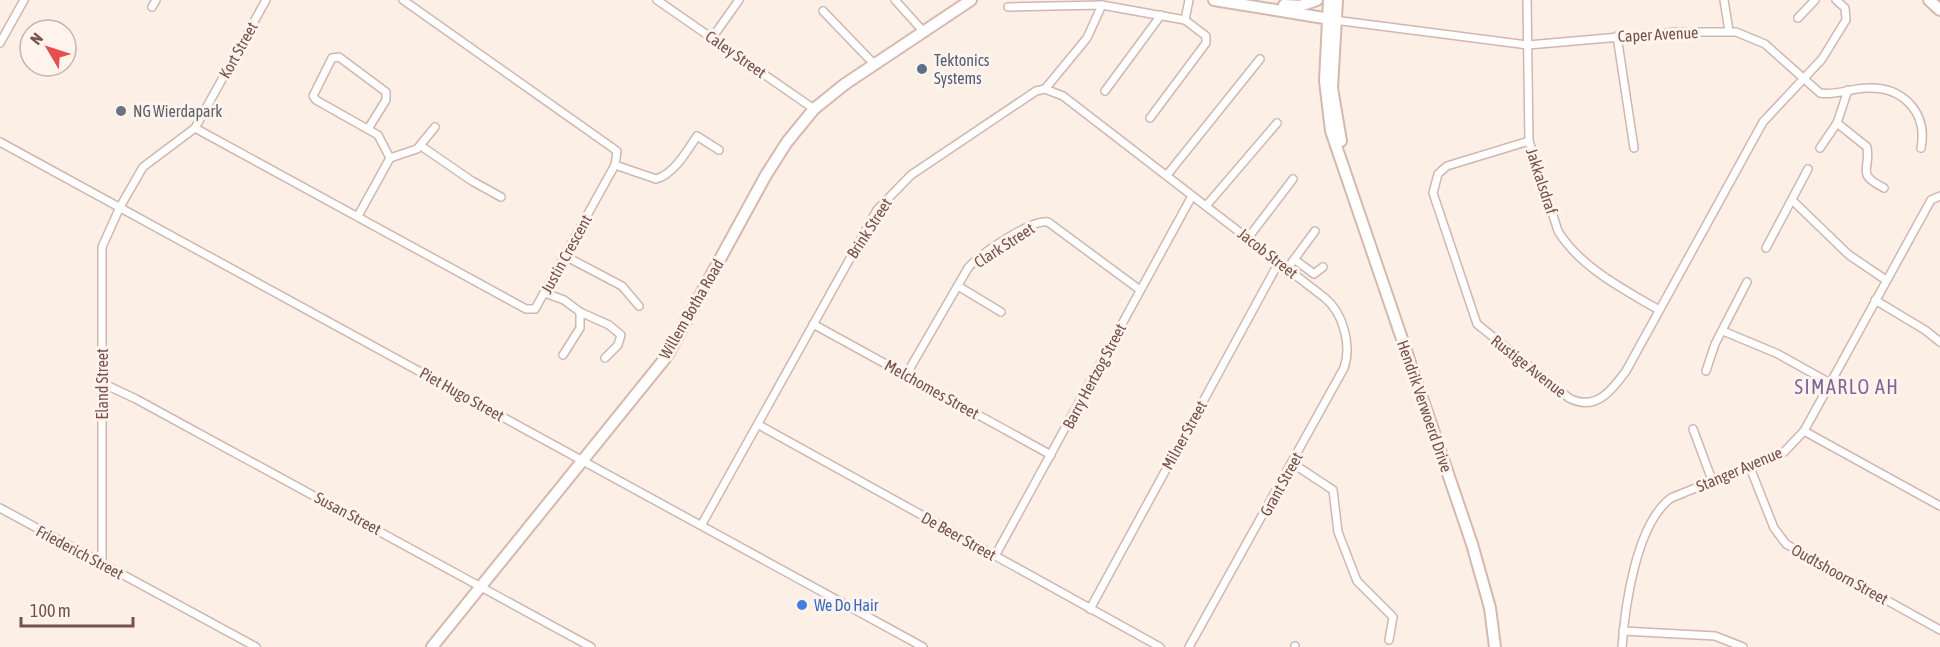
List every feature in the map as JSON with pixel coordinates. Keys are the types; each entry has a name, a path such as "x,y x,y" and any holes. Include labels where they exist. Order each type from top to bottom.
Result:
{"street":[{"path":"0,43 3,29 24,0"},
{"name":"Kort Street","path":"120,207 146,164 195,128 266,0"},
{"path":"403,0 611,145 617,151 615,165 656,179 663,177 679,161 697,136 719,150"},
{"name":"Caley Street","path":"657,0 814,109"},
{"path":"712,38 739,0"},
{"path":"896,0 922,31"},
{"name":"Willem Botha Road","path":"432,647 669,352 766,175 814,109 874,64 971,0"},
{"path":"1185,20 1189,0"},
{"path":"1215,0 1269,7 1330,19"},
{"path":"1269,7 1300,6 1317,0"},
{"name":"Hendrik Verwoerd Drive","path":"1329,0 1330,19 1325,81 1328,117 1472,544 1490,608 1495,647"},
{"name":"Hendrik Verwoerd Drive","path":"1330,19 1336,0"},
{"name":"Jakkalsdraf","path":"1527,0 1529,141 1546,199 1565,243 1598,271 1659,310"},
{"path":"1724,0 1729,31"},
{"path":"1798,18 1815,0"},
{"name":"Rustige Avenue","path":"1529,141 1447,166 1438,174 1434,185 1436,201 1477,324 1569,398 1580,403 1590,403 1603,398 1618,382 1763,122 1822,59 1846,20 1845,8 1836,0"},
{"path":"1929,0 1940,10"},
{"path":"1008,7 1102,4 1185,20 1202,31 1206,36 1206,43 1150,118"},
{"path":"1102,4 1087,38 1045,89 1063,96 1192,196"},
{"path":"824,11 874,64"},
{"path":"1105,91 1161,15"},
{"name":"Caper Avenue","path":"1330,19 1528,45 1617,36 1729,31 1746,35 1766,44 1802,78 1823,94 1848,90 1882,89 1908,100 1916,109 1922,124 1921,148"},
{"path":"1617,36 1634,148"},
{"path":"368,129 386,100 386,92 339,57 332,58 313,96 368,129 384,142 390,158"},
{"path":"1167,176 1260,59"},
{"name":"Brink Street","path":"702,524 759,425 869,221 894,190 911,175 1036,91 1045,89"},
{"path":"1820,148 1837,123 1848,90"},
{"path":"1206,206 1277,123"},
{"path":"1837,123 1867,147 1865,174 1868,180 1884,188"},
{"path":"358,216 390,158 421,146 435,127"},
{"name":"Justin Crescent","path":"195,128 529,310 537,307 615,165"},
{"name":"Piet Hugo Street","path":"0,142 702,524 923,647"},
{"path":"421,146 479,186 501,197"},
{"path":"1766,248 1808,169"},
{"path":"1248,238 1293,179"},
{"name":"Jacob Street","path":"1192,196 1330,302 1338,315"},
{"name":"Barry Hertzog Street","path":"995,556 1192,196"},
{"name":"Stanger Avenue","path":"1622,647 1623,631 1639,554 1656,513 1671,498 1784,452 1804,431 1886,280 1936,197"},
{"path":"1792,200 1849,255 1886,280"},
{"name":"Eland Street","path":"102,564 102,251 120,207"},
{"name":"Clark Street","path":"906,375 968,268 978,258 1033,224 1044,221 1140,290"},
{"path":"1287,269 1315,231"},
{"path":"565,256 622,286 639,306"},
{"path":"1294,259 1314,274 1323,267"},
{"name":"Milner Street","path":"1090,609 1279,262"},
{"path":"1706,371 1715,344 1747,282"},
{"path":"958,286 1001,312"},
{"path":"544,293 564,300 580,312 609,325 621,336 618,345 605,358"},
{"path":"1875,300 1925,330 1940,342"},
{"path":"563,355 579,328 580,312"},
{"name":"Grant Street","path":"1189,647 1347,361 1347,345 1338,315"},
{"name":"Melchomes Street","path":"813,324 1051,455"},
{"path":"1723,331 1778,354 1830,383"},
{"name":"Susan Street","path":"102,383 136,399 591,647"},
{"name":"De Beer Street","path":"759,425 1160,647"},
{"path":"1693,429 1712,480"},
{"path":"1804,431 1940,506"},
{"path":"1292,463 1333,490 1338,532 1357,581 1393,617 1389,640"},
{"name":"Oudtshoorn Street","path":"1749,465 1774,528 1786,544 1940,630"},
{"name":"Friederich Street","path":"0,508 256,647"},
{"path":"1623,631 1715,636 1743,647"}],"place":[{"name":"Tektonics Systems","path":"922,69"},
{"name":"NG Wierdapark","path":"121,111"},
{"name":"We Do Hair","path":"802,605"}],"district":[{"name":"SIMARLO AH","path":"1847,386"}]}
